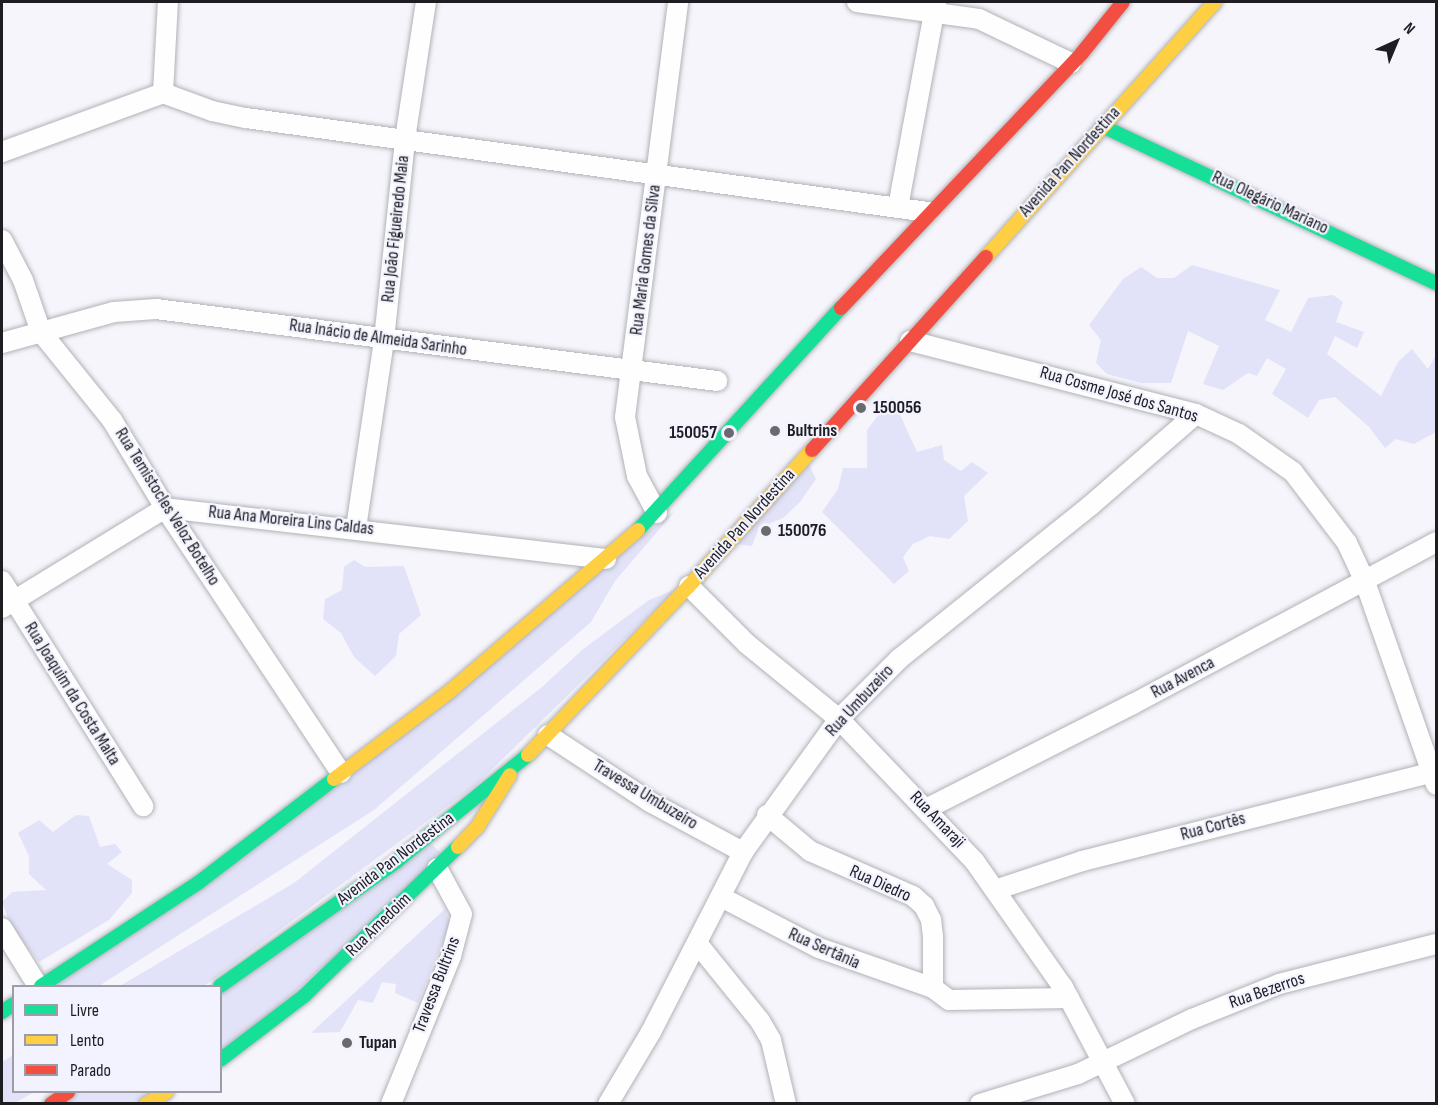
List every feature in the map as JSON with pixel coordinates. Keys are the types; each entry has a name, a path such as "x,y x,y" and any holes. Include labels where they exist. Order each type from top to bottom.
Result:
{"main road":[{"path":"43,985 198,882 449,692 657,513 928,212 1077,58 1123,2"},
{"path":"1077,58 1141,2"},
{"name":"Avenida Pan Nordestina","path":"222,986 397,861 514,767 548,735 688,586 1215,2"},
{"name":"Rua Olegário Mariano","path":"1102,126 1437,283"},
{"name":"Rua Amedoim","path":"222,1058 304,996 437,868 478,826 514,767"},
{"path":"51,1104 67,1093"},
{"path":"146,1104 165,1093"}],"street":[{"path":"163,93 168,2"},
{"name":"Rua João Figueiredo Maia","path":"356,528 384,340 405,139 426,2"},
{"name":"Rua Maria Gomes da Silva","path":"657,513 637,476 628,442 626,417 678,2"},
{"path":"857,2 934,6 979,19 1077,58"},
{"path":"898,207 934,6"},
{"path":"2,152 163,93 212,111 246,118 405,139 656,177 928,212"},
{"name":"Rua Temistocles Veloz Botelho","path":"2,240 23,280 41,332 112,420 165,508 341,773"},
{"name":"Rua Inácio de Almeida Sarinho","path":"2,343 114,312 156,309 717,381"},
{"name":"Rua Cosme José dos Santos","path":"910,340 1196,414 1239,434 1293,472 1347,543 1364,579 1435,778"},
{"name":"Rua Umbuzeiro","path":"608,1104 697,943 743,852 767,815 839,719 899,659 1090,506 1196,414"},
{"path":"8,604 165,508"},
{"name":"Rua Ana Moreira Lins Caldas","path":"165,508 356,528 606,559"},
{"name":"Rua Avenca","path":"926,809 1133,705 1364,579 1437,542"},
{"name":"Rua Joaquim da Costa Malta","path":"2,581 8,604 143,806"},
{"name":"Rua Amaraji","path":"688,586 747,644 839,719 975,861 1069,998 1105,1060 1125,1104"},
{"name":"Travessa Umbuzeiro","path":"548,735 650,802 743,852"},
{"name":"Rua Cortês","path":"995,890 1082,861 1435,778"},
{"name":"Rua Diedro","path":"767,815 810,851 913,896 924,906 932,920 933,988"},
{"name":"Travessa Bultrins","path":"391,1104 451,956 462,914 437,868"},
{"name":"Rua Sertânia","path":"721,897 819,948 933,988 958,1003 1069,998"},
{"path":"2,928 39,985"},
{"path":"697,943 760,1021 771,1040 786,1104"},
{"name":"Rua Bezerros","path":"980,1104 1029,1092 1279,984 1437,944"}],"shaded area":[{"path":"1192,265 1280,290 1265,320 1291,332 1308,298 1333,295 1343,302 1336,322 1364,332 1357,348 1335,336 1327,354 1381,396 1398,362 1412,349 1428,369 1436,355 1436,432 1414,444 1396,439 1385,448 1369,427 1335,397 1319,400 1308,418 1272,394 1286,369 1267,358 1257,376 1248,373 1223,390 1203,384 1219,346 1188,331 1171,383 1141,383 1107,374 1096,363 1101,340 1089,325 1123,279 1141,267 1157,278 1174,278"},
{"path":"892,397 917,452 942,445 944,460 961,471 972,462 988,473 964,496 968,521 949,539 930,536 913,544 903,557 909,571 894,584 822,512 838,489 843,468 867,468 867,430"},
{"path":"807,461 816,479 800,502 783,518 759,528 752,546 736,544"},
{"path":"675,511 615,581 591,622 374,810 101,985 56,985"},
{"path":"354,560 365,567 404,566 421,615 399,634 396,656 375,676 354,657 341,633 323,619 325,599 342,590 344,567"},
{"path":"676,589 476,785 205,985 122,985 294,883 542,687 582,650 649,600"},
{"path":"76,815 89,816 100,847 115,844 122,852 107,864 132,880 132,893 109,920 39,962 12,928 2,902 12,892 46,890 29,874 29,856 18,833 39,820 53,832"},
{"path":"428,841 445,857 222,1057 222,989"},
{"path":"445,909 450,923 418,1003 395,993 396,984 382,982 373,1003 358,1000 340,1032 311,1033"},
{"path":"12,1056 12,1093 32,1093 15,1103 2,1103 2,1062"},
{"path":"72,1093 158,1093 138,1103 55,1104"}],"traffic: fast":[{"path":"1102,126 1436,283"},
{"path":"638,530 841,308"},
{"path":"221,985 397,861 528,755"},
{"path":"43,985 198,883 334,779"},
{"path":"222,1058 304,996 458,847"},
{"path":"2,1012 12,1005"}],"traffic: slow":[{"path":"986,257 1215,2"},
{"path":"528,755 689,586 812,450"},
{"path":"334,779 449,692 638,530"},
{"path":"458,847 478,826 510,775"},
{"path":"146,1104 165,1093"}],"traffic: jam":[{"path":"841,308 1082,53 1123,2"},
{"path":"812,450 986,257"},
{"path":"51,1104 67,1093"}],"place":[{"name":"150056","path":"861,408"},
{"name":"Bultrins","path":"775,431"},
{"name":"150057","path":"729,433"},
{"name":"150076","path":"766,531"},
{"name":"Tupan","path":"347,1043"}]}
